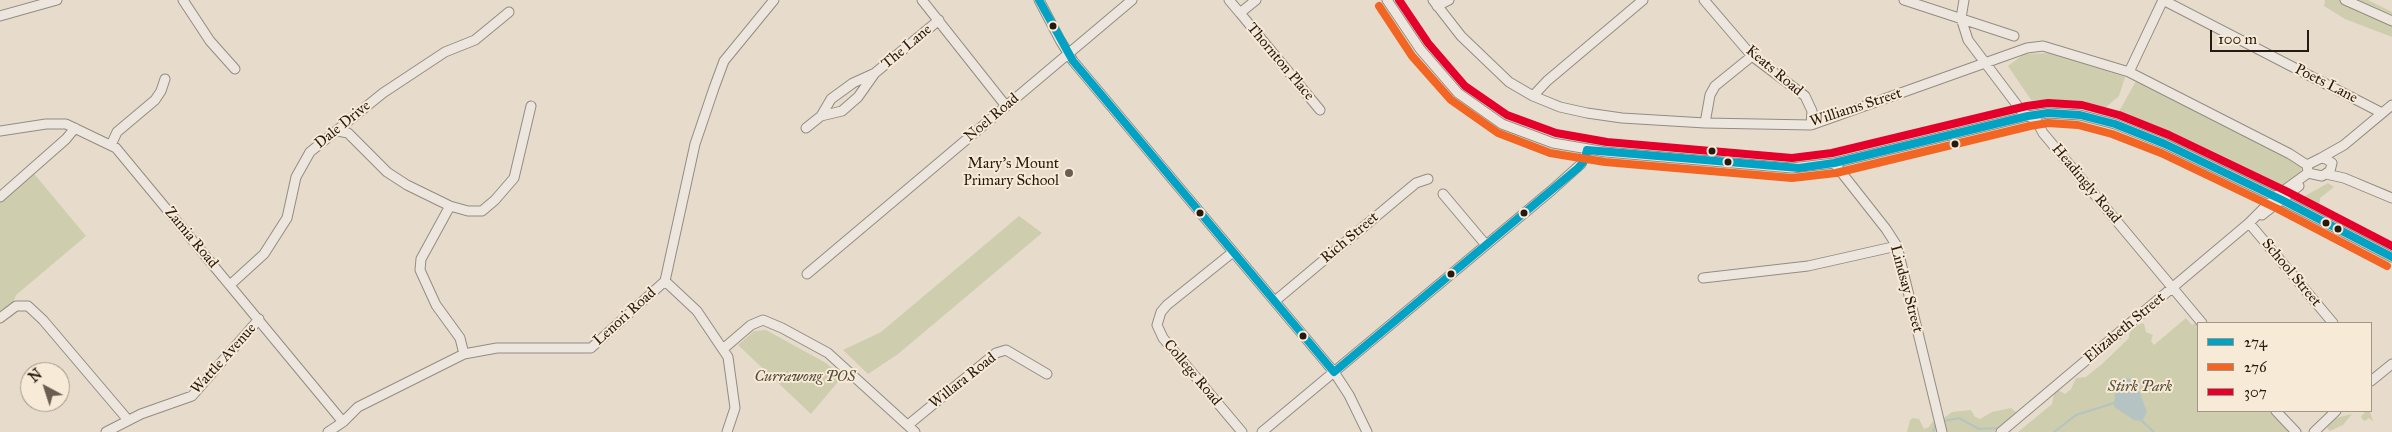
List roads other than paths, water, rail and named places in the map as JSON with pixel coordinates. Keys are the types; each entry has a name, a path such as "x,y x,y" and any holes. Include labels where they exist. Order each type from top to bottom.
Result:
{"street":[{"path":"0,16 57,0"},
{"path":"183,0 210,42 235,69"},
{"name":"Lenori Road","path":"328,432 343,422 358,407 464,354 498,348 590,348 665,281 695,144 724,61 774,0"},
{"path":"922,0 1006,106"},
{"path":"1039,0 1068,54 1334,372 1349,396 1367,432"},
{"name":"Noel Road","path":"807,274 1132,0"},
{"path":"1229,0 1240,13 1256,0"},
{"path":"1387,0 1432,64 1458,93 1475,107 1502,124 1553,143 1587,150 1784,168 1834,163 2028,116 2066,113 2115,124 2165,144 2392,257"},
{"path":"1435,3 1449,0"},
{"path":"1533,96 1547,81 1643,0"},
{"name":"Keats Road","path":"1704,0 1752,56 1804,96 1812,111 1811,125"},
{"path":"1904,0 2014,36"},
{"path":"1961,18 1964,0"},
{"path":"2129,72 2163,0"},
{"name":"Poets Lane","path":"2163,0 2382,113"},
{"path":"2345,0 2392,21"},
{"name":"Williams Street","path":"1435,3 1461,36 1509,82 1533,96 1560,107 1588,113 1622,118 1705,123 1811,125 2028,48 2043,46 2129,72 2312,167 2326,158 2330,168"},
{"name":"Dale Drive","path":"230,285 264,254 287,218 296,177 310,152 383,93 445,52 475,40 509,12"},
{"name":"Thornton Place","path":"1240,13 1320,110"},
{"name":"Headingly Road","path":"1961,18 1968,40 2023,113 2036,120 2043,133 2201,322"},
{"name":"The Lane","path":"820,116 842,111 858,97 875,73 939,20"},
{"path":"1705,123 1710,95 1715,86 1752,56"},
{"name":"The Lane","path":"806,128 820,116 831,100 853,82 875,73"},
{"path":"111,145 117,132 154,100 161,91 165,79"},
{"name":"Elizabeth Street","path":"2001,432 2278,199 2312,167 2344,145 2392,105"},
{"path":"338,131 348,133 387,172 400,181 450,206 468,211 482,211 495,200 514,178 531,106"},
{"name":"Zamia Road","path":"0,131 46,124 66,124 116,148 343,422"},
{"path":"0,197 66,139 74,128"},
{"name":"Elizabeth Street","path":"2330,168 2344,145"},
{"path":"1262,432 1578,168 1584,161 1587,150"},
{"name":"Lindsay Street","path":"1834,163 1897,246 1942,432"},
{"path":"2312,167 2330,168 2344,178 2392,198"},
{"name":"Rich Street","path":"1275,301 1416,183 1428,179"},
{"path":"1443,194 1486,245"},
{"path":"450,206 421,259 420,270 436,305 460,338 464,354"},
{"name":"School Street","path":"2249,223 2332,322"},
{"path":"1704,278 1808,266 1897,246"},
{"name":"College Road","path":"1233,252 1167,305 1161,312 1157,325 1163,338 1242,432"},
{"path":"665,281 697,311 728,357 735,408 727,432"},
{"path":"0,318 16,306 28,306 43,320 128,420"},
{"name":"Wattle Avenue","path":"106,432 128,420 192,396 259,319"},
{"path":"722,349 751,326 764,320 828,353 915,432"},
{"name":"Willara Road","path":"908,425 996,353 1006,350 1047,374"},
{"path":"2374,379 2392,364"},
{"path":"2277,412 2296,432"},
{"path":"2314,432 2324,420 2335,412"},
{"path":"2307,432 2317,423 2324,420"}],"waterway":[{"path":"2054,432 2076,415 2114,403"},
{"path":"1944,421 1959,418 1979,429 2000,428"},
{"path":"2142,421 2154,432"},
{"path":"1933,432 1936,423"}],"place":[{"name":"Mary’s Mount Primary School","path":"1069,173"}],"park label":[{"name":"Currawong POS","path":"805,377"},
{"name":"Stirk Park","path":"2140,387"}]}
